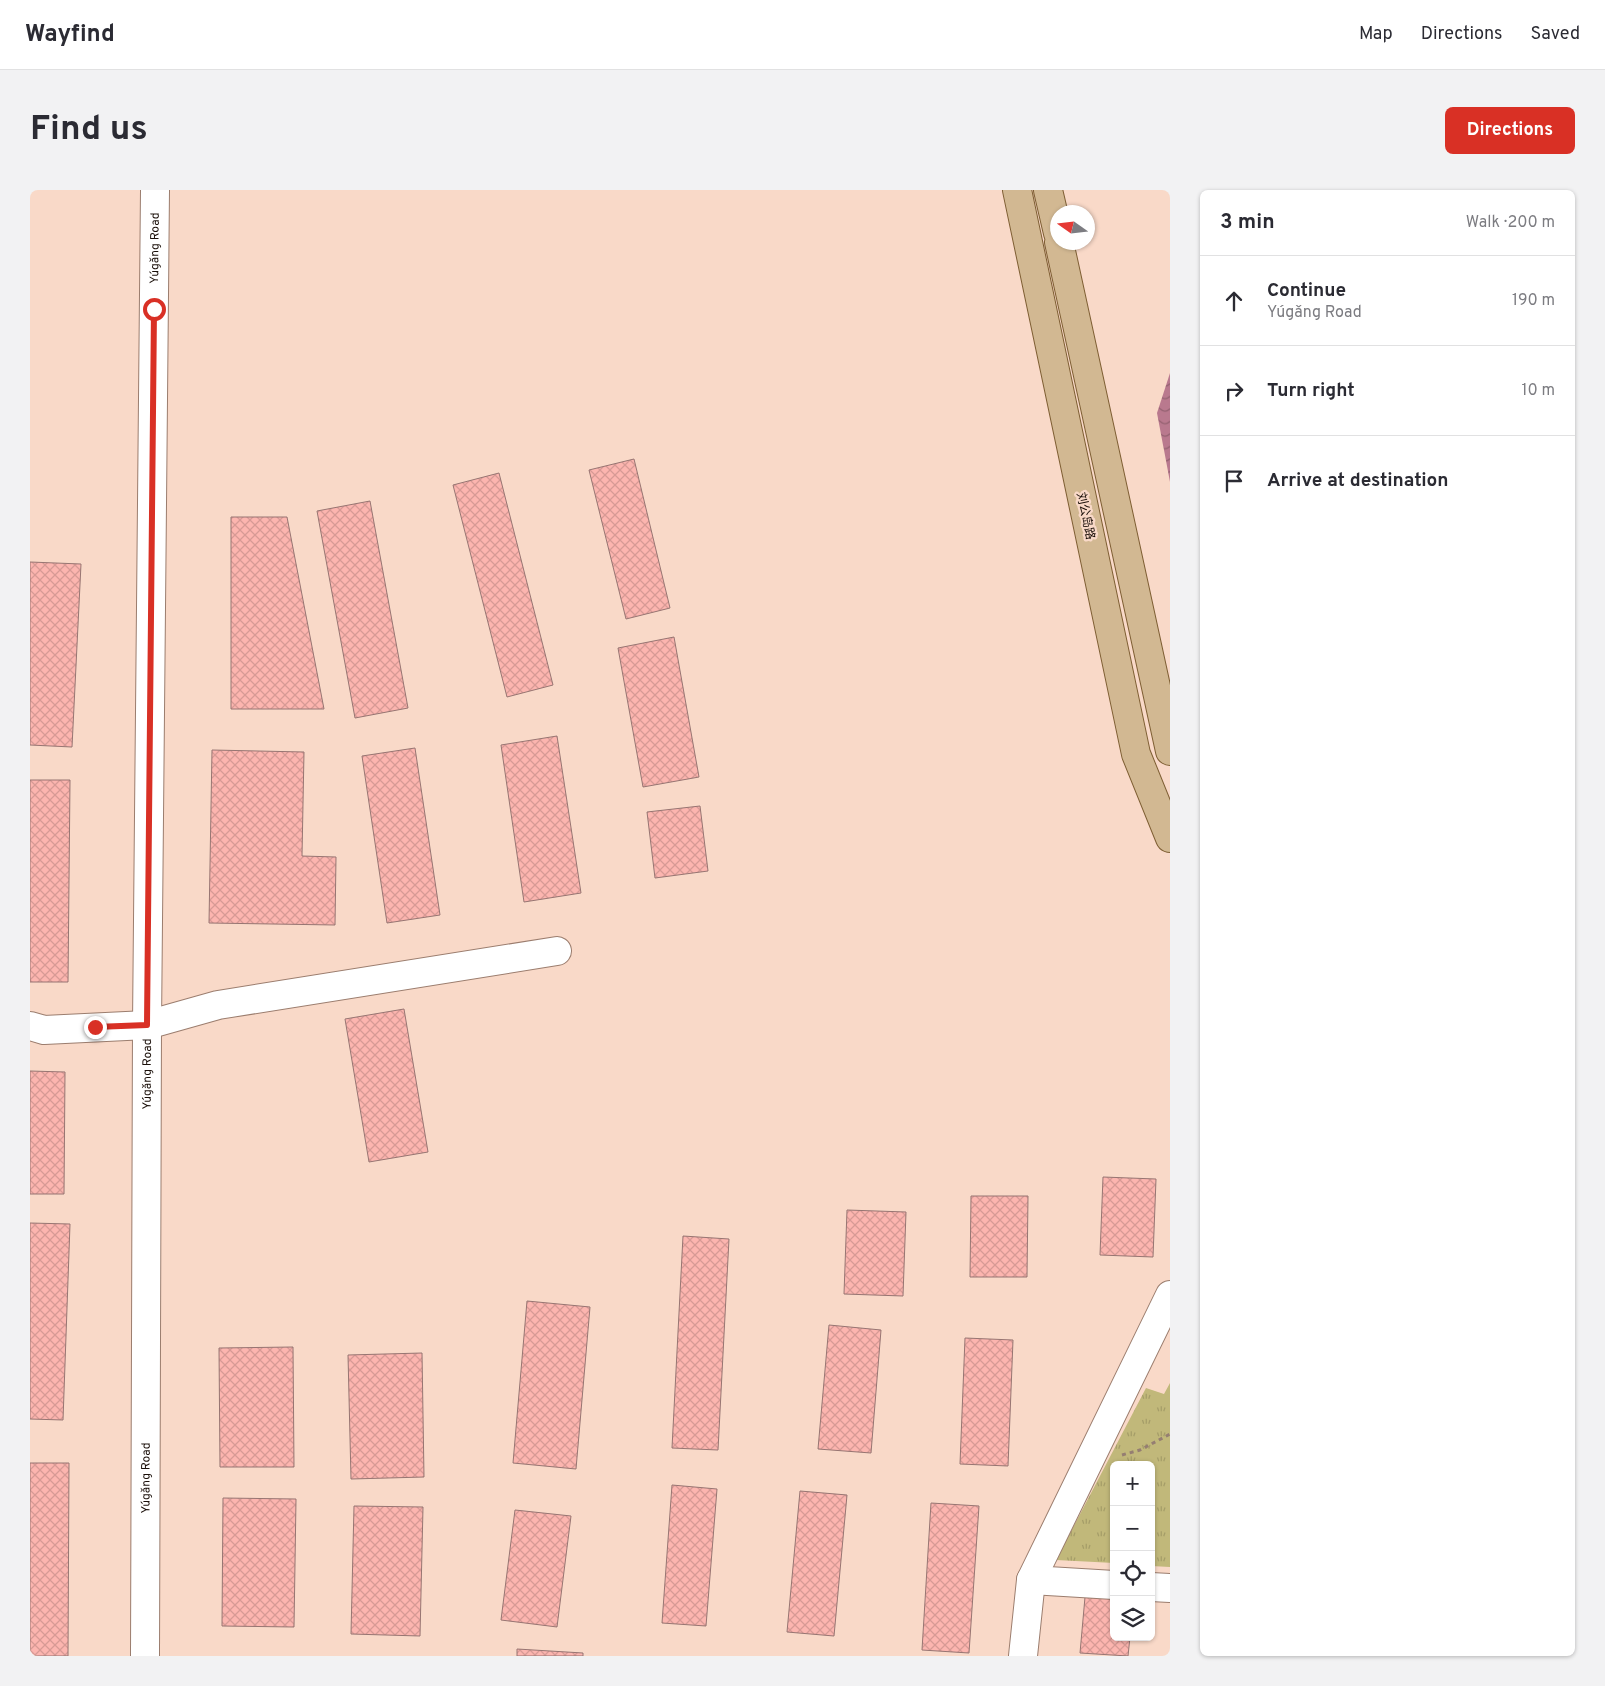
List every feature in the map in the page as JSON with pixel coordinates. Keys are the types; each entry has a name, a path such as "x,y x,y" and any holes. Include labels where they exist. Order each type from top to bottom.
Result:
{"main road":[{"name":"刘公岛路","path":"1017,190 1136,754 1170,838"},
{"path":"1048,190 1051,205"},
{"path":"1062,250 1170,751"}],"street":[{"name":"Yúgǎng Road","path":"145,1656 147,1025 155,190"},
{"path":"30,1026 44,1030 147,1025 218,1005 557,951"},
{"path":"1023,1656 1031,1580 1170,1295"},
{"path":"1031,1580 1110,1585"},
{"path":"1155,1587 1170,1588"}],"path":[{"path":"1117,1456 1140,1450 1170,1434"}],"green space":[{"path":"1170,1383 1170,1567 1155,1566 1155,1461 1110,1461 1110,1563 1056,1560 1146,1388 1164,1394"}],"water":[{"path":"1170,373 1170,482 1157,413"}],"building":[{"path":"634,459 670,608 626,619 589,470"},
{"path":"499,473 553,685 507,697 453,485"},
{"path":"370,501 408,708 355,718 317,511"},
{"path":"231,517 287,517 324,709 231,709"},
{"path":"30,562 81,564 72,747 30,745"},
{"path":"674,637 699,777 643,787 618,648"},
{"path":"557,736 581,893 524,902 501,745"},
{"path":"415,748 440,915 387,923 362,756"},
{"path":"212,750 304,752 302,856 336,857 335,925 209,923"},
{"path":"30,780 70,780 68,982 30,982"},
{"path":"700,806 708,871 655,878 647,812"},
{"path":"404,1009 428,1152 369,1162 345,1019"},
{"path":"30,1071 65,1072 64,1194 30,1194"},
{"path":"1103,1177 1156,1179 1153,1257 1100,1255"},
{"path":"971,1196 1028,1196 1027,1277 970,1277"},
{"path":"847,1210 906,1212 903,1296 844,1294"},
{"path":"30,1223 70,1224 63,1420 30,1419"},
{"path":"683,1236 729,1239 718,1450 672,1448"},
{"path":"527,1301 590,1307 576,1469 513,1463"},
{"path":"829,1325 881,1330 871,1453 818,1449"},
{"path":"965,1338 1013,1340 1008,1466 960,1464"},
{"path":"293,1347 294,1467 220,1467 219,1348"},
{"path":"422,1353 424,1477 351,1479 348,1355"},
{"path":"30,1463 69,1463 68,1656 30,1656"},
{"path":"672,1485 717,1489 706,1626 662,1623"},
{"path":"800,1491 847,1495 834,1636 787,1632"},
{"path":"223,1498 296,1499 294,1627 222,1626"},
{"path":"931,1503 979,1506 969,1653 922,1650"},
{"path":"354,1506 423,1507 420,1636 351,1634"},
{"path":"515,1510 571,1516 557,1627 501,1620"},
{"path":"1085,1597 1110,1599 1110,1641 1130,1641 1128,1656 1080,1653"},
{"path":"517,1649 583,1653 583,1656 517,1656"}],"route":[{"path":"95,1027 147,1025 154,309"}]}
